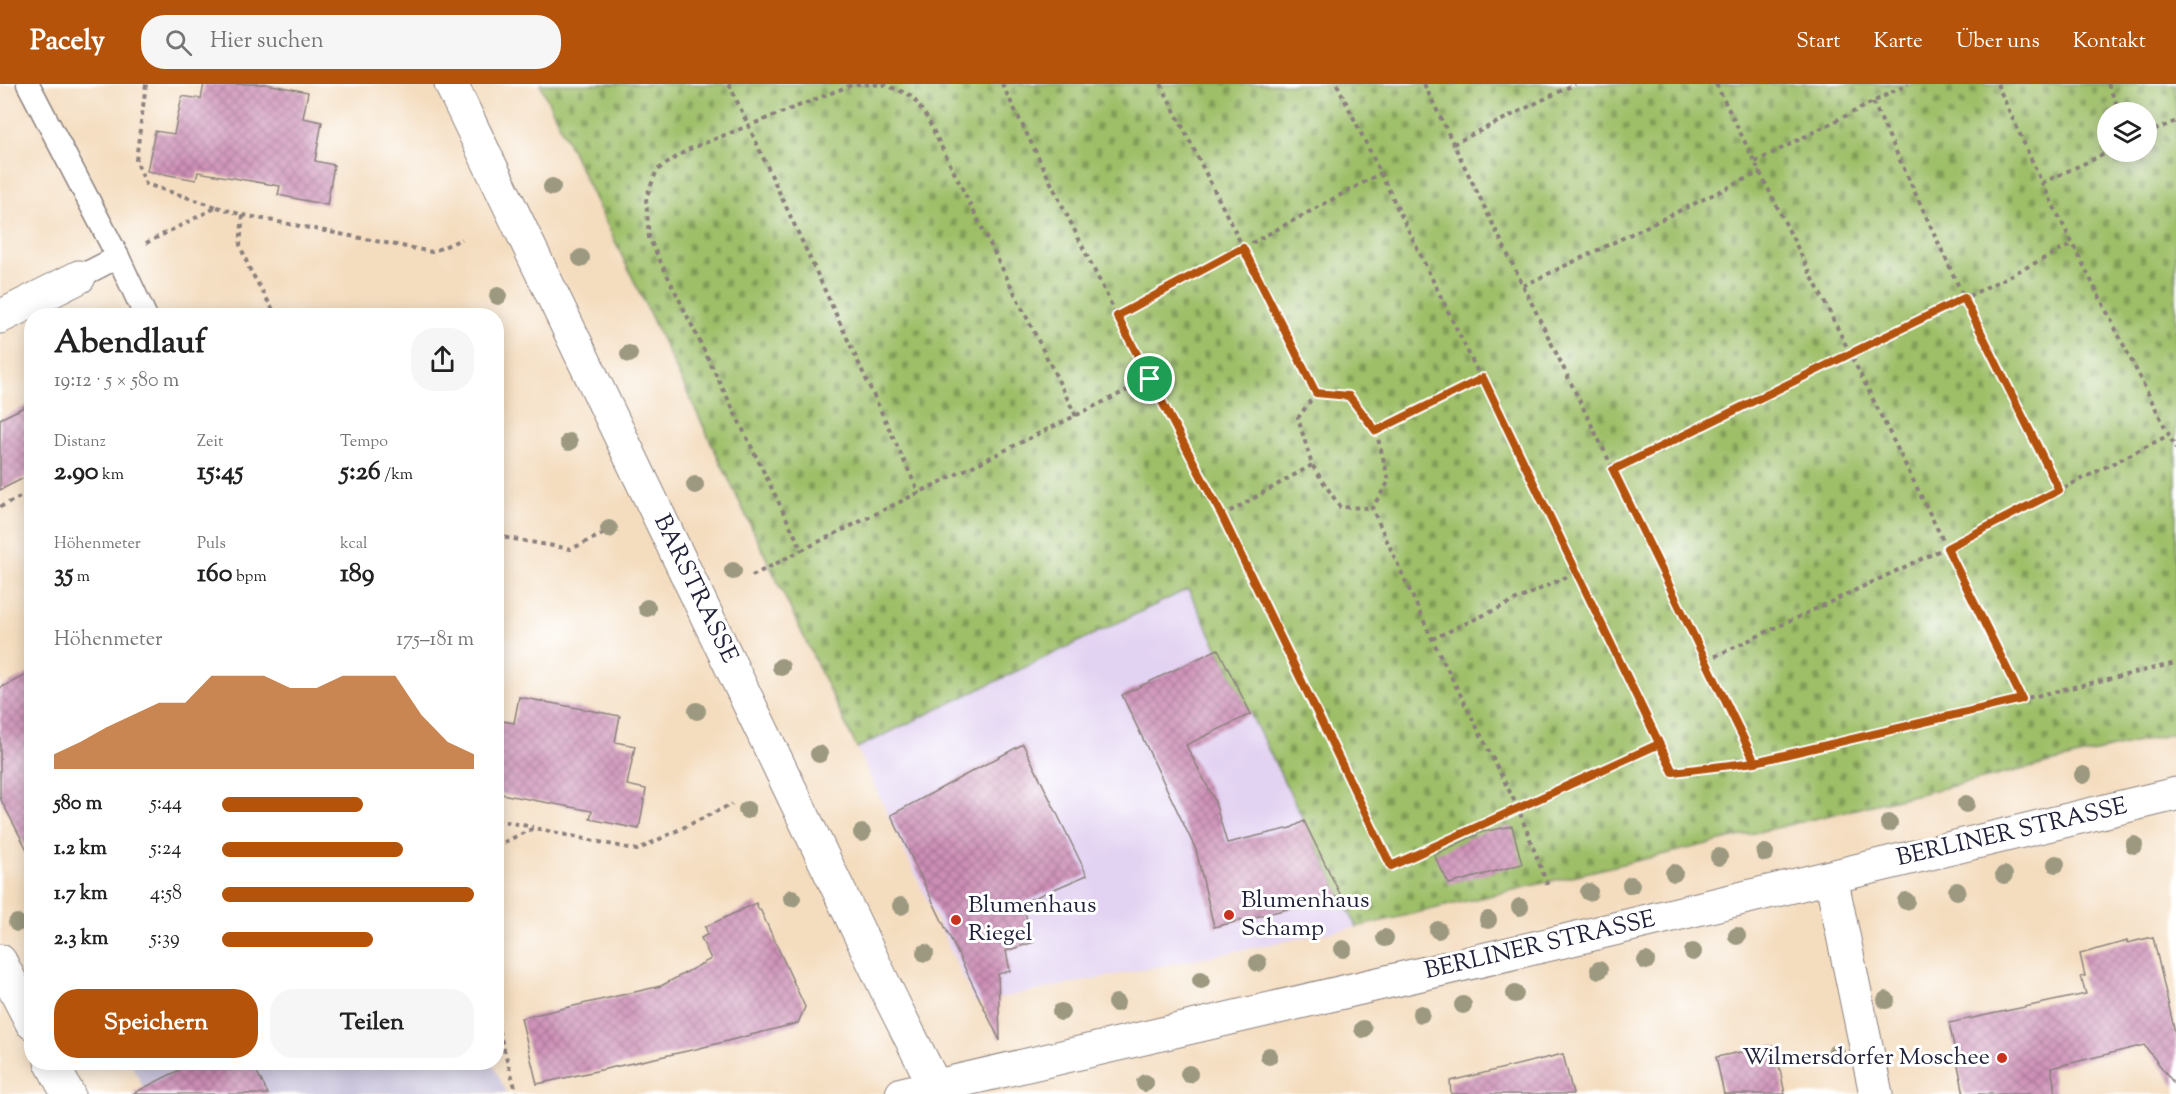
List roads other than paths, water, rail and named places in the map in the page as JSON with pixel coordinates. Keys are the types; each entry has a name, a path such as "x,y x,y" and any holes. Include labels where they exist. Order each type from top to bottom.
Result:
{"street":[{"name":"BARSTRASSE","path":"451,84 937,1090"},
{"path":"0,317 79,277"},
{"name":"BERLINER STRASSE","path":"902,1094 937,1090 2176,794"},
{"path":"1831,877 1875,1094"},
{"path":"0,961 24,1008"},
{"path":"55,1070 68,1094"}],"lane":[{"path":"28,84 118,257 141,308"},
{"path":"79,277 118,257"}],"place":[{"name":"Blumenhaus Schamp","path":"1229,915"},
{"name":"Blumenhaus Riegel","path":"956,920"},
{"name":"Wilmersdorfer Moschee","path":"2002,1058"}]}
